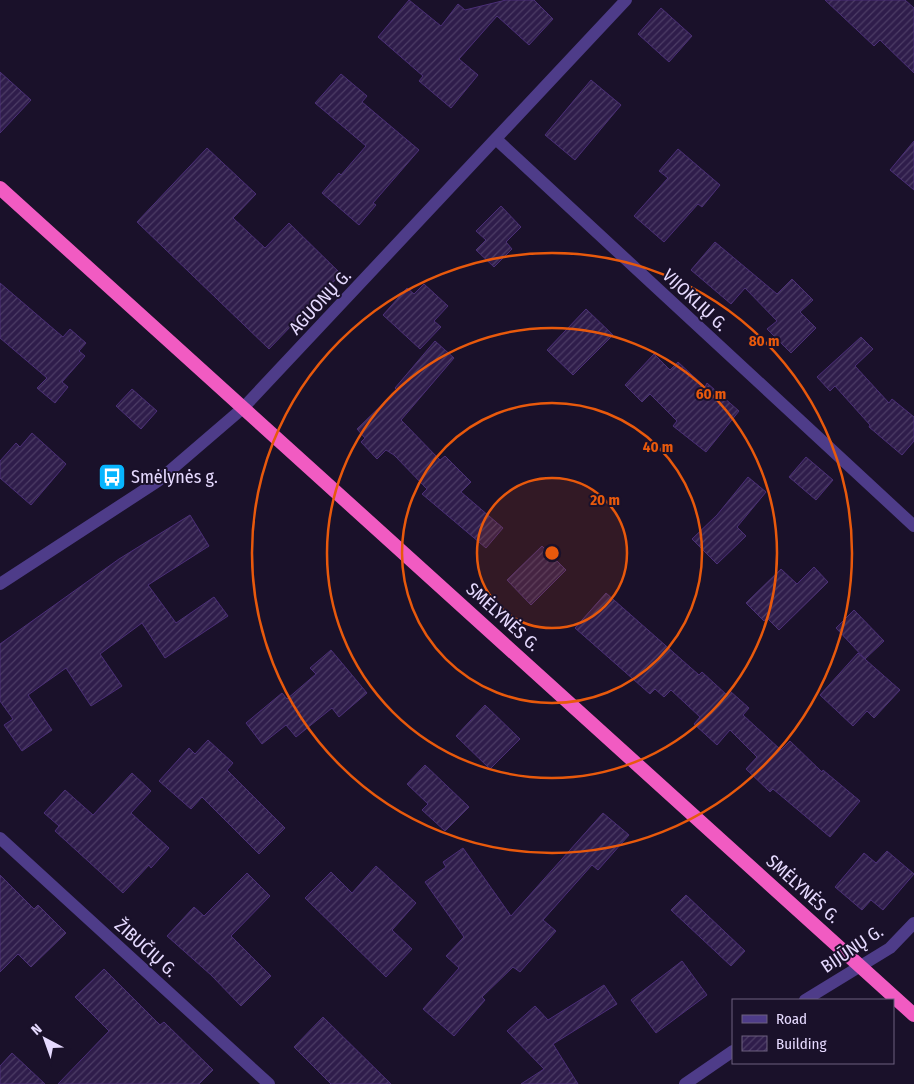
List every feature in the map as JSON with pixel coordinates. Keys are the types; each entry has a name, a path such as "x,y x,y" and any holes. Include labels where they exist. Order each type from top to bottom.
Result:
{"highway":[{"name":"SMĖLYNĖS G.","path":"0,188 914,1015"}],"street":[{"name":"AGUONŲ G.","path":"0,584 158,481 243,408 497,140 626,0"},
{"name":"VIJOKLIŲ G.","path":"497,140 914,526"},
{"name":"ŽIBUČIŲ G.","path":"0,838 269,1084"},
{"name":"BIJŪNŲ G.","path":"807,999 862,967 890,948 914,923"},
{"path":"685,1084 732,1052"}],"building":[{"path":"409,0 441,26 458,4 465,10 506,0 534,0 553,19 529,45 497,16 459,59 478,75 451,108 419,81 423,76 378,37"},
{"path":"825,0 905,0 914,8 914,73 880,40 874,46"},
{"path":"661,8 692,36 669,62 638,34"},
{"path":"0,72 31,100 0,133"},
{"path":"341,74 367,96 362,102 419,150 373,203 376,205 359,225 322,193 339,173 341,175 366,146 315,103"},
{"path":"591,80 621,105 575,160 545,135"},
{"path":"914,141 914,190 890,170"},
{"path":"207,148 256,194 233,218 265,248 289,223 341,274 269,349 137,222"},
{"path":"678,149 720,185 702,207 698,204 664,242 634,216 668,178 659,171"},
{"path":"501,206 521,227 506,242 512,249 494,267 476,250 486,240 476,231"},
{"path":"715,242 777,294 792,279 813,300 800,312 816,328 791,353 767,329 777,321 745,288 731,304 691,270"},
{"path":"0,283 63,337 70,329 86,343 79,351 85,356 62,382 68,387 55,403 37,388 47,378 0,338"},
{"path":"424,284 448,306 434,321 441,327 420,349 383,315 407,288 414,294"},
{"path":"586,309 613,335 573,375 547,350"},
{"path":"861,337 873,349 855,366 889,403 892,399 914,417 914,441 902,455 869,427 870,425 835,386 830,391 817,377"},
{"path":"435,341 454,358 401,420 440,460 445,456 471,482 461,492 503,528 486,548 422,494 427,489 394,455 386,450 377,459 361,442 365,438 357,429 397,390 395,388"},
{"path":"654,354 670,370 678,362 705,387 707,383 739,411 706,452 673,426 677,421 650,394 642,402 625,385"},
{"path":"132,389 157,411 141,429 116,406"},
{"path":"32,433 66,464 31,505 0,478 0,461 16,443 20,447"},
{"path":"806,457 833,480 816,500 789,477"},
{"path":"748,477 766,492 737,527 746,536 717,564 692,539 717,515"},
{"path":"190,515 209,546 148,585 176,623 214,597 228,616 165,658 142,623 100,654 122,686 91,706 66,668 28,695 52,730 22,751 4,725 13,719 0,701 0,644 119,559"},
{"path":"542,546 566,570 531,605 507,580"},
{"path":"814,567 828,582 779,630 767,618 764,621 746,603 781,569 797,584"},
{"path":"606,593 699,675 702,672 727,695 730,691 749,708 743,715 781,750 790,741 822,772 823,770 860,801 830,837 773,789 770,792 746,769 757,757 730,730 717,745 694,724 700,717 671,690 664,697 655,689 650,694 575,628"},
{"path":"854,610 884,641 865,659 836,628"},
{"path":"331,650 367,693 339,717 332,708 296,737 286,725 262,744 246,723 282,693 287,699 316,674 310,668"},
{"path":"858,653 900,690 874,718 867,711 853,726 820,695"},
{"path":"485,705 520,739 490,769 456,736"},
{"path":"208,740 233,763 227,770 285,828 259,854 202,797 191,809 159,781 189,748 195,754"},
{"path":"425,765 469,807 445,831 422,810 428,804 407,784"},
{"path":"132,773 151,791 131,813 169,848 151,868 149,865 123,893 55,831 59,826 44,813 65,790 93,815"},
{"path":"603,813 629,835 598,870 592,865 543,920 556,931 520,972 513,967 482,997 485,1000 454,1036 423,1009 459,968 446,956 464,937 425,882 446,867 443,862 463,848 511,916"},
{"path":"887,851 914,874 883,910 871,900 862,910 835,887 864,853 876,863"},
{"path":"376,866 416,903 392,930 412,949 386,977 305,898 331,872 352,893"},
{"path":"247,873 270,896 231,936 271,976 241,1006 211,975 167,936 194,907 204,916"},
{"path":"0,875 34,909 38,905 66,933 31,967 18,954 0,972"},
{"path":"686,895 745,951 731,966 671,910"},
{"path":"682,961 707,995 656,1033 631,1000"},
{"path":"104,969 160,1025 164,1022 213,1070 199,1084 58,1084 109,1031 75,997"},
{"path":"604,985 617,1004 553,1044 578,1084 521,1084 544,1069 507,1031 535,1006 548,1020"},
{"path":"323,1017 391,1084 331,1084 294,1047"},
{"path":"12,1053 45,1084 0,1084 0,1066"}],"place":[{"name":"Smėlynės g.","path":"112,477"}]}
